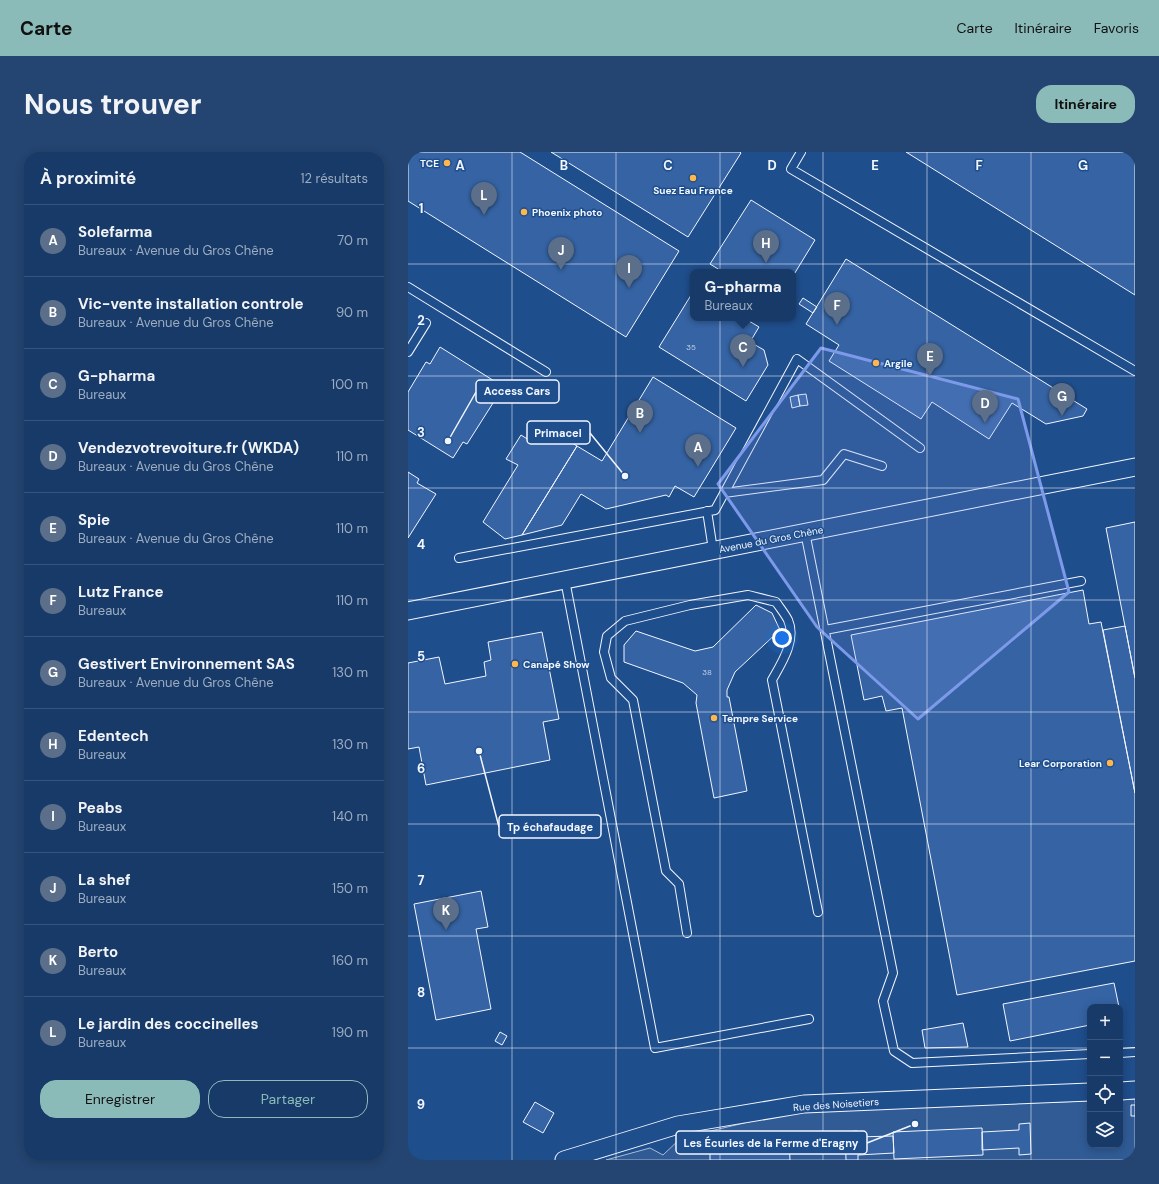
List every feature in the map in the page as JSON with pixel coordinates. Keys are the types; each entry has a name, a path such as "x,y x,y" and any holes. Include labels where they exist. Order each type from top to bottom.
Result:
{"street":[{"name":"Avenue du Gros Chêne","path":"408,611 1135,467"},
{"path":"1123,1091 1135,1090"},
{"name":"Rue des Noisetiers","path":"564,1160 678,1125 804,1104 1087,1092"}],"lane":[{"path":"801,152 791,169 1135,371"},
{"path":"408,287 546,372"},
{"path":"408,352 426,323"},
{"path":"459,558 715,510 797,359 920,448"},
{"path":"724,493 823,480 844,454 882,466"},
{"path":"707,511 713,550"},
{"path":"805,532 893,973 883,1001 894,1051 912,1063 1087,1054"},
{"path":"565,580 655,1048 809,1019"},
{"path":"825,630 1081,581"},
{"path":"687,933 678,884 666,871 633,700 611,678 604,652 606,636 625,621 690,605 748,595 776,602 789,621 791,639 784,659 772,680 818,912"},
{"path":"1123,1053 1135,1052"}],"highlighted area":[{"path":"821,348 1018,399 1069,592 918,719 817,627 718,484"}],"shaded area":[{"path":"1135,1099 1135,1160 606,1160 650,1148 663,1155 681,1138 799,1110 1087,1101 1087,1148 1123,1148 1123,1100"}],"building":[{"path":"408,152 520,152 679,251 626,337 408,201"},
{"path":"551,152 740,152 741,153 688,237"},
{"path":"906,152 1135,152 1135,295"},
{"path":"751,200 815,240 796,271 796,269 718,269 710,264"},
{"path":"846,259 1087,409 1083,416 1046,424 1012,403 989,439 932,402 921,419 829,361 839,345 806,324"},
{"path":"690,297 690,321 749,321 759,327 750,342 764,350 768,365 746,401 659,347"},
{"path":"803,298 817,307 813,313 799,304"},
{"path":"440,347 499,384 489,401 493,403 467,444 463,442 453,458 408,430 408,392 426,362 430,364"},
{"path":"653,377 736,428 694,497 675,486 669,497 666,495 606,509 581,494 562,525 522,535 577,446 602,461"},
{"path":"806,394 808,405 800,406 798,395"},
{"path":"798,395 800,406 792,408 790,397"},
{"path":"542,424 577,446 522,535 505,539 483,522 518,465 506,459 521,435 532,442"},
{"path":"408,472 419,479 417,483 436,494 408,538"},
{"path":"1135,522 1135,678 1106,528"},
{"path":"1083,590 1089,624 1101,622 1135,793 1135,961 957,995 902,708 886,711 882,696 864,700 851,635"},
{"path":"756,605 772,613 780,630 735,672 727,690 727,697 729,697 747,791 714,798 696,703 697,695 683,683 624,662 624,645 636,631 695,651 713,647"},
{"path":"1125,626 1135,678 1135,793 1103,630"},
{"path":"542,632 559,719 543,722 550,760 426,785 419,747 408,749 408,663 439,657 445,684 486,676 484,662 491,660 488,642"},
{"path":"481,891 488,927 476,929 491,1009 436,1020 414,904"},
{"path":"1114,983 1118,1004 1087,1004 1087,1026 1010,1041 1003,1004"},
{"path":"963,1023 968,1047 925,1048 922,1030"},
{"path":"500,1032 507,1036 502,1045 495,1041"},
{"path":"535,1102 554,1113 543,1133 523,1122"},
{"path":"1131,1105 1135,1105 1135,1116 1131,1116"},
{"path":"1030,1123 1031,1154 1019,1155 1019,1148 982,1150 982,1132 1019,1130 1019,1124"},
{"path":"982,1128 983,1155 894,1159 893,1132"},
{"path":"857,1131 857,1137 893,1136 894,1153 858,1155 858,1160 846,1160 845,1132"},
{"path":"789,1141 790,1160 710,1160 710,1144"}],"place":[{"name":"TCE","path":"447,163"},
{"name":"Suez Eau France","path":"693,178"},
{"name":"Phoenix photo","path":"524,212"},
{"name":"Le jardin des coccinelles","path":"484,215"},
{"name":"Edentech","path":"766,263"},
{"name":"La shef","path":"561,270"},
{"name":"Peabs","path":"629,288"},
{"name":"Lutz France","path":"837,325"},
{"name":"Argile","path":"876,363"},
{"name":"G-pharma","path":"743,367"},
{"name":"Spie","path":"930,376"},
{"name":"Gestivert Environnement SAS","path":"1062,416"},
{"name":"Vendezvotrevoiture.fr (WKDA)","path":"985,423"},
{"name":"Vic-vente installation controle","path":"640,433"},
{"name":"Access Cars","path":"448,441"},
{"name":"Solefarma","path":"698,467"},
{"name":"Primacel","path":"625,476"},
{"name":"Canapé Show","path":"515,664"},
{"name":"Tempre Service","path":"714,718"},
{"name":"Tp échafaudage","path":"479,751"},
{"name":"Lear Corporation","path":"1110,763"},
{"name":"Berto","path":"446,930"},
{"name":"Les Écuries de la Ferme d'Eragny","path":"915,1124"}]}
